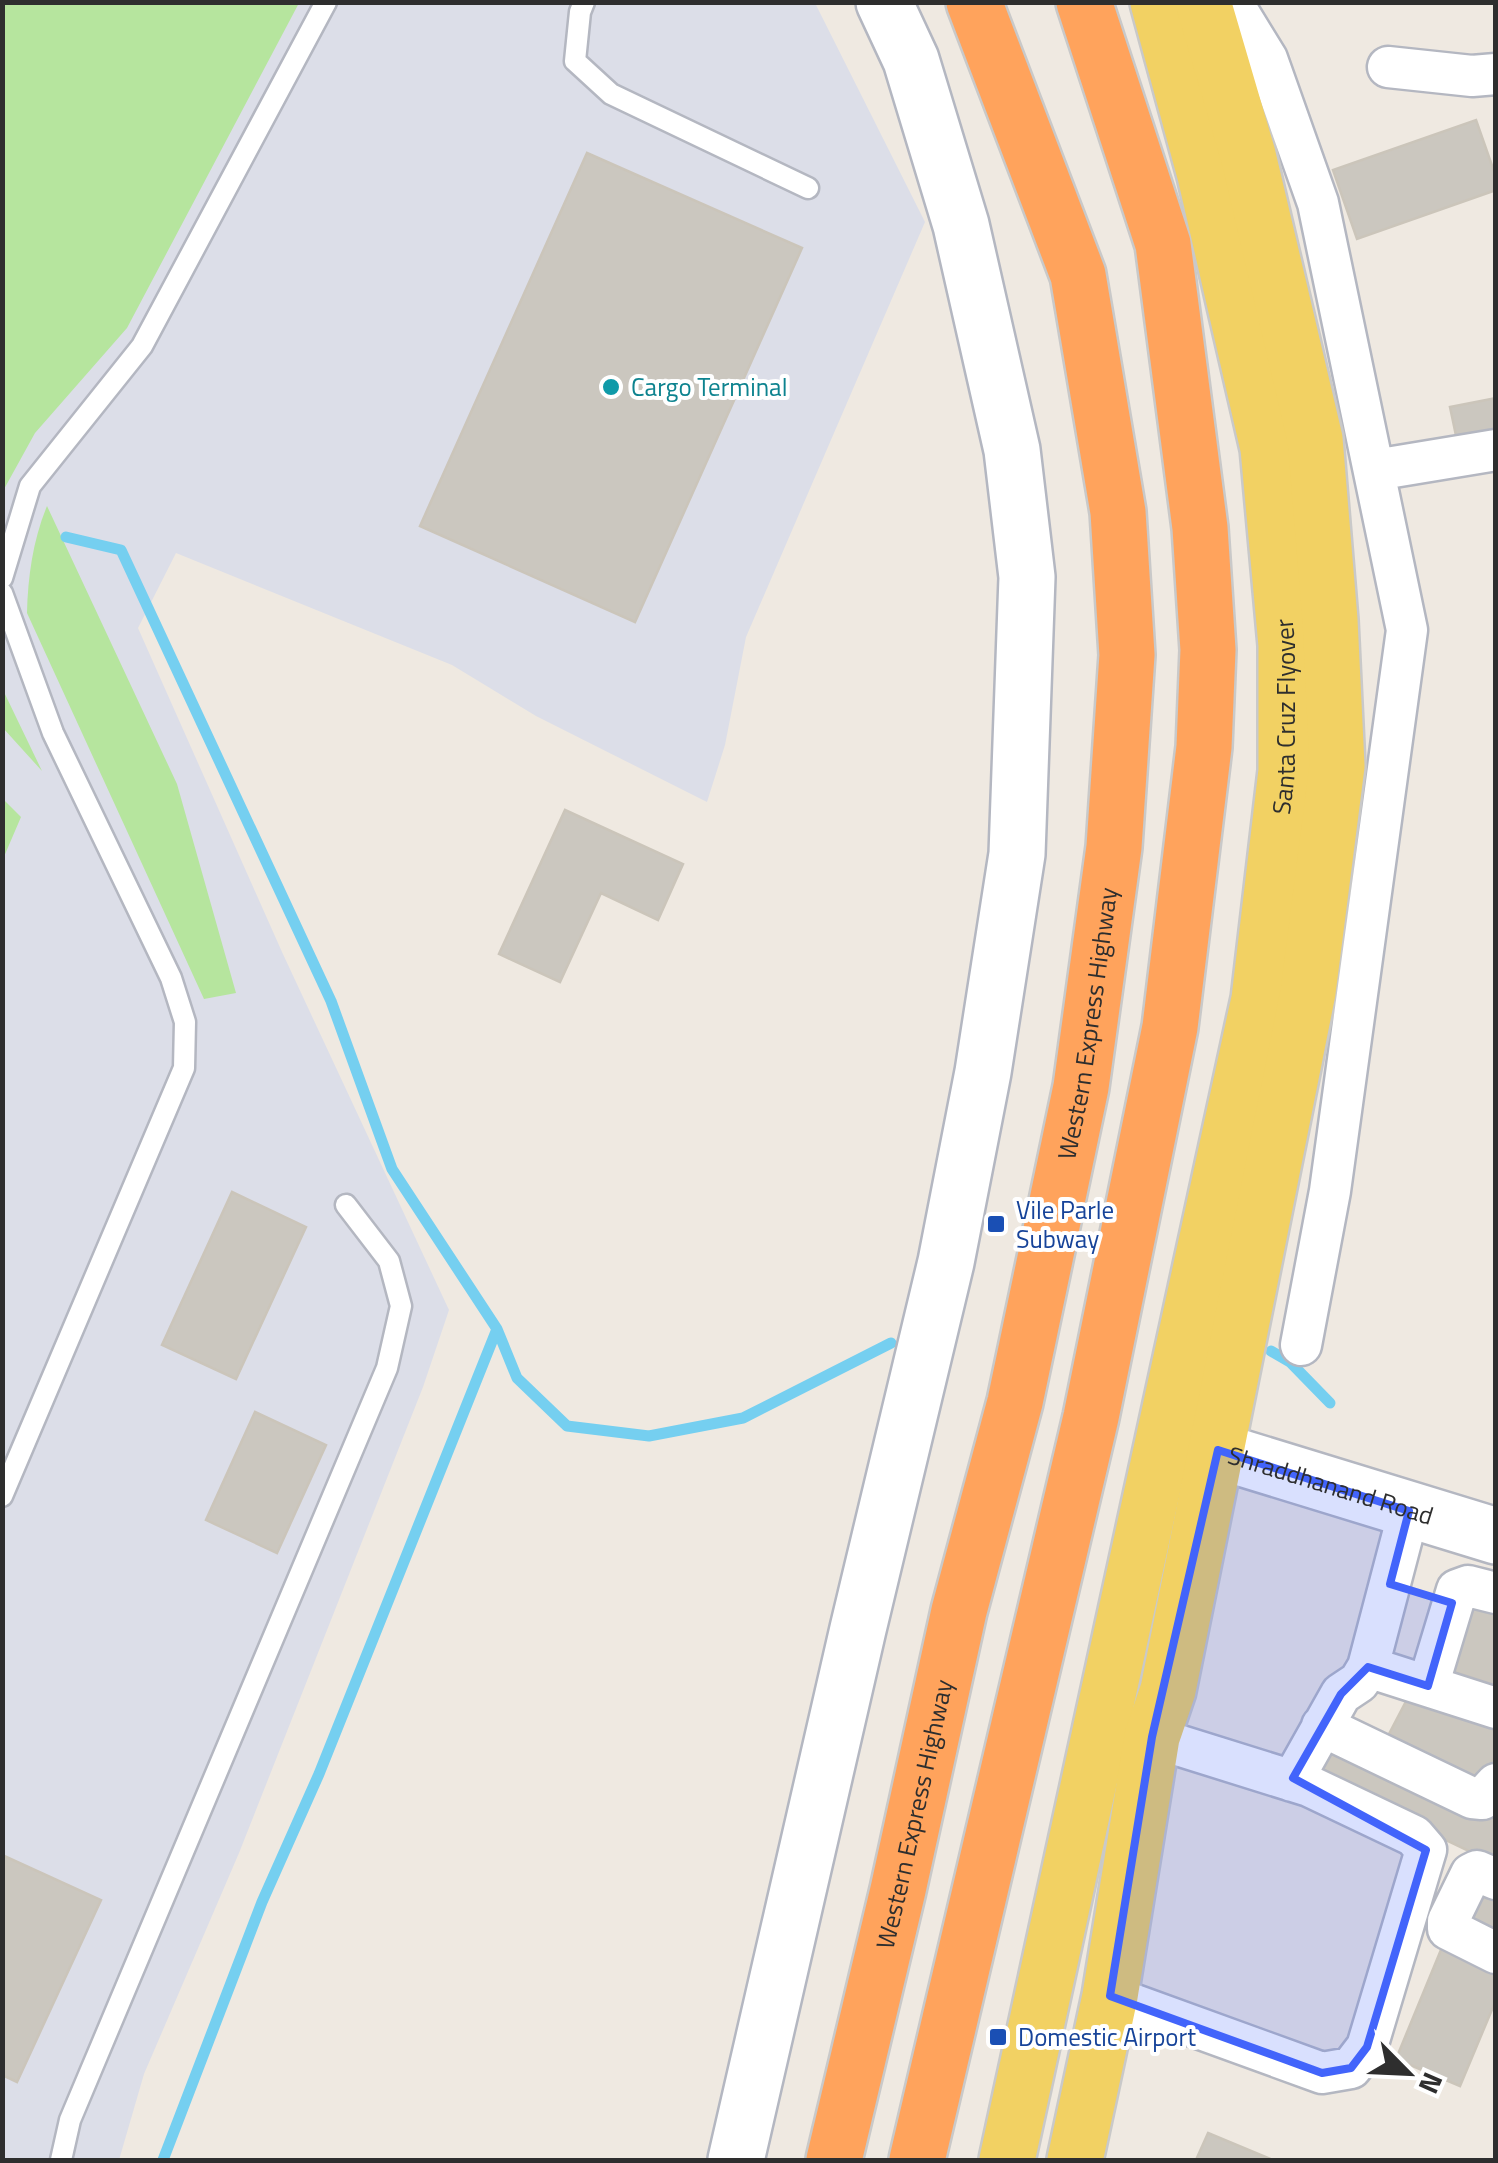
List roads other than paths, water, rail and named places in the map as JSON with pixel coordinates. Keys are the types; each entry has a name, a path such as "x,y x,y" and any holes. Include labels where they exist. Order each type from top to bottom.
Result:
{"highway":[{"name":"Western Express Highway","path":"834,2160 959,1611 1015,1402 1081,1087 1114,847 1126,655 1118,512 1078,275 974,2"},
{"path":"917,2160 1091,1417 1170,1028 1204,747 1208,650 1200,528 1163,244 1084,2"}],"main road":[{"name":"Santa Cruz Flyover","path":"1158,2 1227,165"},
{"name":"Santa Cruz Flyover","path":"1007,2160 1259,1000 1286,771 1286,645 1268,448 1203,2"},
{"path":"1076,2160 1110,1996 1152,1738 1168,1690 1308,992 1336,766 1330,620 1315,439 1227,165"}],"street":[{"path":"736,2160 946,1262 983,1072 1016,854 1027,577 1012,450 960,224 911,60 884,2"},
{"path":"1232,2 1266,59 1318,203 1407,630 1330,1191 1301,1345"},
{"path":"1388,66 1472,76 1496,74"},
{"path":"1376,470 1496,450"},
{"name":"Shraddhanand Road","path":"1166,1434 1496,1536"},
{"path":"1292,1781 1341,1694 1359,1682 1368,1667 1409,1511"},
{"path":"1390,1584 1452,1603"},
{"path":"1428,1686 1452,1603 1462,1586 1494,1589"},
{"path":"1368,1667 1496,1708"},
{"path":"1322,1726 1472,1798 1482,1799 1496,1784"},
{"path":"1110,1996 1322,2074 1350,2068 1367,2047 1426,1850 1414,1836 1309,1786 1152,1738"},
{"path":"1496,1879 1476,1871 1471,1874 1448,1921 1448,1929 1453,1933 1496,1953"}],"lane":[{"path":"2,578 30,486 142,346 326,2"},
{"path":"584,2 574,61 612,94 808,188"},
{"path":"2,593 53,733 172,978 185,1022 184,1068 2,1496"},
{"path":"61,2160 70,2120 387,1368 401,1306 388,1261 346,1206"}],"waterway":[{"path":"66,537 121,550 331,1001 392,1169 497,1329 517,1378 567,1426 649,1436 743,1418 891,1343"},
{"path":"163,2160 262,1902 319,1774 497,1329"},
{"path":"1271,1351 1290,1362 1330,1403"}],"place":[{"name":"Cargo Terminal","path":"611,387"},
{"name":"Vile Parle Subway","path":"996,1224"},
{"name":"Domestic Airport","path":"998,2037"}]}
